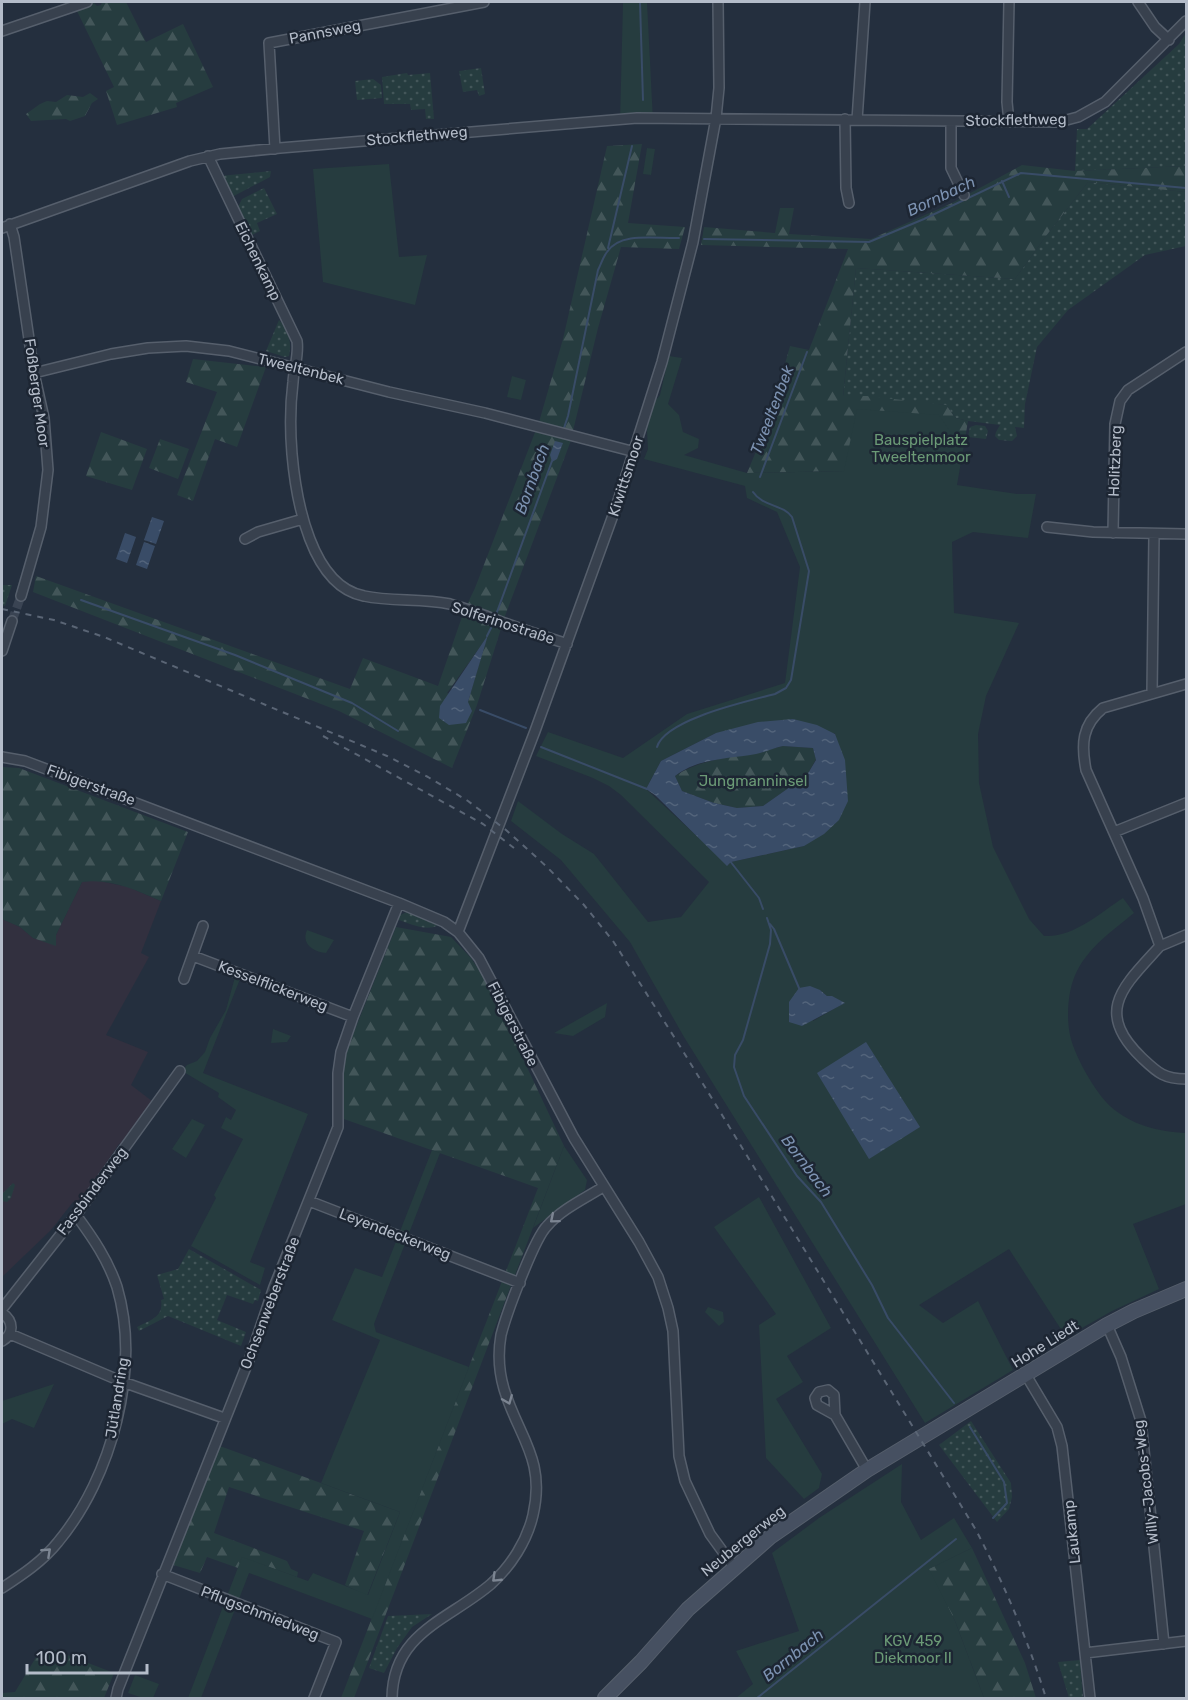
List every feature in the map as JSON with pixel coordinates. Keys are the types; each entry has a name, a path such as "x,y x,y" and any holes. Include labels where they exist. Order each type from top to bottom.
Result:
{"street":[{"path":"2,31 87,2"},
{"name":"Pannsweg","path":"276,148 269,43 484,2"},
{"name":"Kiwittsmoor","path":"458,932 567,644 635,452 662,362 690,254 716,118 719,88 718,2"},
{"path":"857,120 864,2"},
{"path":"1009,122 1007,102 1010,2"},
{"path":"1138,2 1155,27 1169,40"},
{"name":"Stockflethweg","path":"6,226 156,171 208,156 276,148 637,118 1059,122 1088,113 1110,98 1186,21"},
{"path":"845,119 846,188 849,203"},
{"name":"Stockflethweg","path":"951,121 951,168 964,195"},
{"name":"Eichenkamp","path":"208,156 297,341 298,354 294,367"},
{"name":"Foßberger Moor","path":"6,226 14,237 34,373 44,418 48,470 41,527 21,596"},
{"name":"Tweeltenbek","path":"34,373 111,354 148,348 186,346 229,351 635,452"},
{"name":"Holitzberg","path":"1113,533 1115,424 1120,401 1128,390 1186,352"},
{"name":"Solferinostraße","path":"294,367 290,412 292,454 303,519 314,550 328,574 348,591 363,596 419,599 453,605 567,644"},
{"path":"245,539 258,532 303,519"},
{"path":"1047,527 1113,533 1186,534"},
{"path":"1152,693 1154,535"},
{"path":"2,651 12,621"},
{"path":"1160,946 1152,918 1086,770 1082,753 1083,737 1087,725 1103,708 1186,684"},
{"name":"Fibigerstraße","path":"2,757 25,760 399,903 444,922 458,932 478,958 567,1125 603,1187 644,1249 663,1288 672,1331 679,1447 685,1481 710,1534 734,1567"},
{"path":"1114,832 1186,803"},
{"name":"Ochsenweberstraße","path":"119,1697 162,1574 179,1538 224,1418 252,1352 274,1287 338,1127 338,1073 341,1053 399,903"},
{"path":"184,979 203,926"},
{"path":"1186,935 1160,946 1123,990 1117,1020 1121,1035 1160,1075 1172,1079 1186,1079"},
{"name":"Kesselflickerweg","path":"193,956 353,1017"},
{"name":"Fassbinderweg","path":"2,1311 76,1215 180,1071"},
{"path":"392,1698 398,1666 409,1645 426,1628 490,1584 510,1564 528,1531 536,1496 535,1472 531,1450 503,1387 500,1363 501,1337 520,1282 545,1226 561,1213 603,1187"},
{"name":"Leyendeckerweg","path":"309,1201 520,1282"},
{"name":"Jütlandring","path":"2,1588 29,1569 57,1543 78,1514 92,1490 109,1450 115,1426 123,1382 124,1333 116,1285 98,1247 76,1215"},
{"name":"Hohe Liedt","path":"925,1436 1107,1325 1186,1289"},
{"path":"2,1311 10,1320 12,1327 10,1334 2,1341"},
{"name":"Willy-Jacobs-Weg","path":"1107,1325 1121,1357 1141,1422 1164,1644"},
{"path":"10,1334 123,1382 224,1418"},
{"name":"Laukamp","path":"1026,1375 1057,1427 1062,1446 1090,1698"},
{"path":"835,1415 867,1470"},
{"name":"Neubergerweg","path":"605,1698 688,1609 770,1537 831,1493 925,1436"},
{"name":"Pflugschmiedweg","path":"162,1574 336,1642 314,1698"},
{"path":"1085,1653 1186,1641"}],"shaded area":[{"path":"95,880 128,887 161,901 141,953 149,957 106,1035 148,1052 131,1085 152,1101 124,1142 119,1144 79,1203 73,1202 51,1230 2,1277 2,919 20,927 33,938 56,945 56,935 82,882"}],"green space":[{"path":"102,2 126,2 146,42 183,24 213,87 176,103 177,107 117,125 106,91 114,87 76,9 94,3 97,6 101,5"},
{"path":"623,2 647,2 653,121 620,122"},
{"path":"1186,33 1186,166 1075,171 1077,129 1087,129 1179,44"},
{"path":"481,68 485,94 479,96 477,90 463,92 459,71"},
{"path":"407,73 408,75 430,73 434,119 426,119 425,109 411,110 410,104 384,104 382,77"},
{"path":"373,79 381,85 382,98 357,100 355,81"},
{"path":"90,93 98,99 92,103 85,116 70,121 66,119 31,121 26,114 47,101 56,102 67,95 83,97"},
{"path":"642,144 628,223 685,227 679,249 621,247 598,328 570,443 505,616 477,705 452,768 339,711 33,592 36,576 350,689 363,658 438,686 464,611 539,422 563,339 607,146","holes":["487,637 468,702 447,693"]},
{"path":"647,148 655,149 651,175 643,174"},
{"path":"389,164 399,257 427,255 415,305 323,282 313,169"},
{"path":"1022,165 1075,171 1186,166 1186,192 1088,182 1015,279 856,268 843,396 867,396 946,405 956,418 968,421 965,439 953,436 844,471 747,473 770,418 790,346 809,350 848,249 701,245 704,227 775,233 780,208 794,208 789,234 871,239 952,203"},
{"path":"271,171 270,177 232,197 220,176"},
{"path":"1088,182 1186,192 1186,246 1145,255 1068,310 1037,347 1025,404 1024,428 1015,427 1017,436 1012,441 999,440 995,436 1000,425 956,418 946,405 843,397 856,268 1015,279"},
{"path":"264,188 277,214 257,223 260,231 252,235 238,207 242,199"},
{"path":"279,320 290,342 289,356 285,357 266,351"},
{"name":"Bauspielplatz Tweeltenmoor","path":"669,356 682,358 668,404 679,415 683,432 699,439 698,448 684,455 747,473 844,471 857,409 939,415 953,436 965,439 957,485 1017,494 1036,494 1028,538 973,532 952,542 954,613 1019,623 986,696 978,734 979,783 993,847 1029,919 1044,936 1055,936 1076,929 1123,898 1134,913 1095,946 1077,971 1069,1002 1070,1035 1086,1073 1098,1092 1118,1113 1146,1126 1186,1133 1186,1204 1133,1224 1159,1289 1112,1311 1066,1337 1009,1249 919,1305 943,1323 978,1301 1013,1370 925,1423 684,1037 630,942 561,860 511,821 518,801 562,834 594,854 648,922 681,917 709,882 621,795 609,786 536,756 548,732 623,758 687,714 785,683 800,567 777,512 747,498 745,486 644,459 648,449 647,431 651,406 660,395","holes":["716,733 835,733 804,846 731,862 728,865 646,789 661,761","820,990 827,996 844,1003 813,1021"]},
{"path":"193,359 266,367 237,447 215,439 193,501 177,495 217,392 186,382"},
{"path":"512,376 526,380 521,400 507,397"},
{"path":"985,426 988,431 986,439 968,437 970,427"},
{"path":"101,432 147,449 132,490 86,476"},
{"path":"160,439 189,449 178,479 149,468"},
{"path":"2,585 12,585 5,606 2,605"},
{"name":"Jungmanninsel","path":"783,746 813,748 816,759 807,775 763,806 737,808 714,803 682,791 675,776 687,769 714,760"},
{"path":"2,767 19,768 188,832 161,901 113,883 82,882 56,935 56,946 33,938 20,927 2,919"},
{"path":"407,912 417,914 438,925 424,928 399,920 398,916"},
{"path":"396,927 451,937 471,958 487,982 564,1146 354,1698 341,1698 538,1188 344,1119 342,1062"},
{"path":"307,930 334,940 326,953 309,946 306,939"},
{"path":"235,977 240,979 203,1073 308,1114 250,1262 265,1268 260,1285 191,1246 243,1139 221,1128 226,1117 231,1120 236,1110 218,1097 219,1093 182,1071 187,1065 197,1061 205,1052 226,1010"},
{"path":"607,1003 605,1017 573,1036 554,1033"},
{"path":"273,1029 291,1036 287,1042 271,1043"},
{"path":"192,1119 205,1125 186,1158 172,1149"},
{"path":"564,1146 587,1180 585,1190 533,1228"},
{"path":"432,1150 440,1153 374,1324 376,1332 469,1367 372,1619 249,1573 201,1698 188,1698 242,1557 308,1581 313,1573 368,1595 400,1512 321,1483 380,1340 332,1320 355,1268 382,1277"},
{"path":"13,1183 15,1185 11,1198 7,1202 2,1201 2,1194"},
{"path":"759,1197 831,1328 787,1356 803,1382 776,1399 822,1474 819,1488 804,1499 766,1458 759,1325 776,1314 714,1227"},
{"path":"189,1249 261,1290 258,1301 255,1300 253,1304 227,1295 217,1320 246,1332 241,1346 168,1316 139,1331 137,1327 158,1314 161,1300 164,1299 157,1275 178,1269"},
{"path":"708,1307 723,1312 724,1322 719,1326 705,1312"},
{"path":"54,1384 34,1428 12,1419 2,1424 2,1401"},
{"path":"971,1421 1011,1483 1012,1497 1009,1509 997,1522 939,1445"},
{"path":"217,1445 400,1512 367,1596 345,1585 364,1531 229,1487 214,1533 287,1561 291,1569 298,1572 297,1577 243,1558 238,1568 207,1557 200,1573 170,1564"},
{"name":"KGV 459 Diekmoor II","path":"902,1464 901,1502 921,1540 954,1518 972,1548 929,1569 955,1621 984,1698 736,1698 753,1684 736,1651 799,1631 772,1553 819,1518"},
{"path":"972,1548 1025,1663 1036,1698 984,1698 955,1621 928,1569"},
{"path":"432,1614 412,1627 397,1648 384,1673 369,1668 388,1616"},
{"path":"52,1649 114,1673 104,1698 2,1698 2,1693 15,1692 38,1654"},
{"path":"1080,1660 1083,1698 1069,1698 1058,1662"},
{"path":"135,1675 159,1684 153,1698 143,1698 128,1693"}],"water":[{"path":"555,441 563,443 557,459 552,462 550,455"},
{"path":"152,517 164,521 156,544 144,540"},
{"path":"125,533 136,537 127,563 116,559"},
{"path":"144,542 155,546 147,569 136,565"},
{"path":"488,635 468,702 472,711 466,723 449,725 439,718 440,706"},
{"path":"793,719 817,725 835,734 845,760 848,801 839,820 824,834 804,846 731,862 727,866 655,795 646,789 661,761 716,733 758,722","holes":["783,746 813,748 816,760 807,775 763,806 737,808 714,803 682,791 675,776 703,762 756,754"]},
{"path":"810,986 845,1003 802,1026 789,1022 789,1002 799,988"},
{"path":"866,1042 920,1127 869,1159 817,1073"}],"waterway":[{"path":"640,2 643,100"},
{"path":"608,248 632,146"},
{"name":"Bornbach","path":"704,239 869,242 1021,173 1186,188"},
{"path":"1002,181 1009,197"},
{"name":"Bornbach","path":"563,431 598,270 606,254 613,245 630,239 679,238"},
{"name":"Tweeltenbek","path":"760,477 807,352"},
{"name":"Bornbach","path":"497,612 552,461"},
{"name":"Tweeltenbek","path":"657,747 663,737 675,728 728,706 775,694 786,688 791,680 809,571 792,517 784,510 757,497 753,492"},
{"path":"81,600 235,655 352,703 398,731"},
{"name":"Bornbach","path":"487,636 491,628"},
{"name":"Bornbach","path":"480,710 526,728"},
{"name":"Bornbach","path":"541,747 647,789"},
{"name":"Bornbach","path":"730,861 759,898 763,909"},
{"name":"Bornbach","path":"767,918 771,930 770,944 743,1040 735,1055 734,1067 744,1096 797,1176 821,1202 872,1285 888,1318 954,1403"},
{"path":"770,924 799,988"},
{"name":"Bornbach","path":"970,1427 1004,1482 1007,1503 993,1518"},
{"name":"Bornbach","path":"757,1698 956,1539"}],"tunnel":[{"path":"12,621 21,596"}],"railway":[{"path":"2,609 54,620 104,637 387,756 468,801 506,830 584,905 613,941 678,1043 976,1530 1015,1612 1046,1698"},
{"path":"323,736 483,824 514,848"}]}
